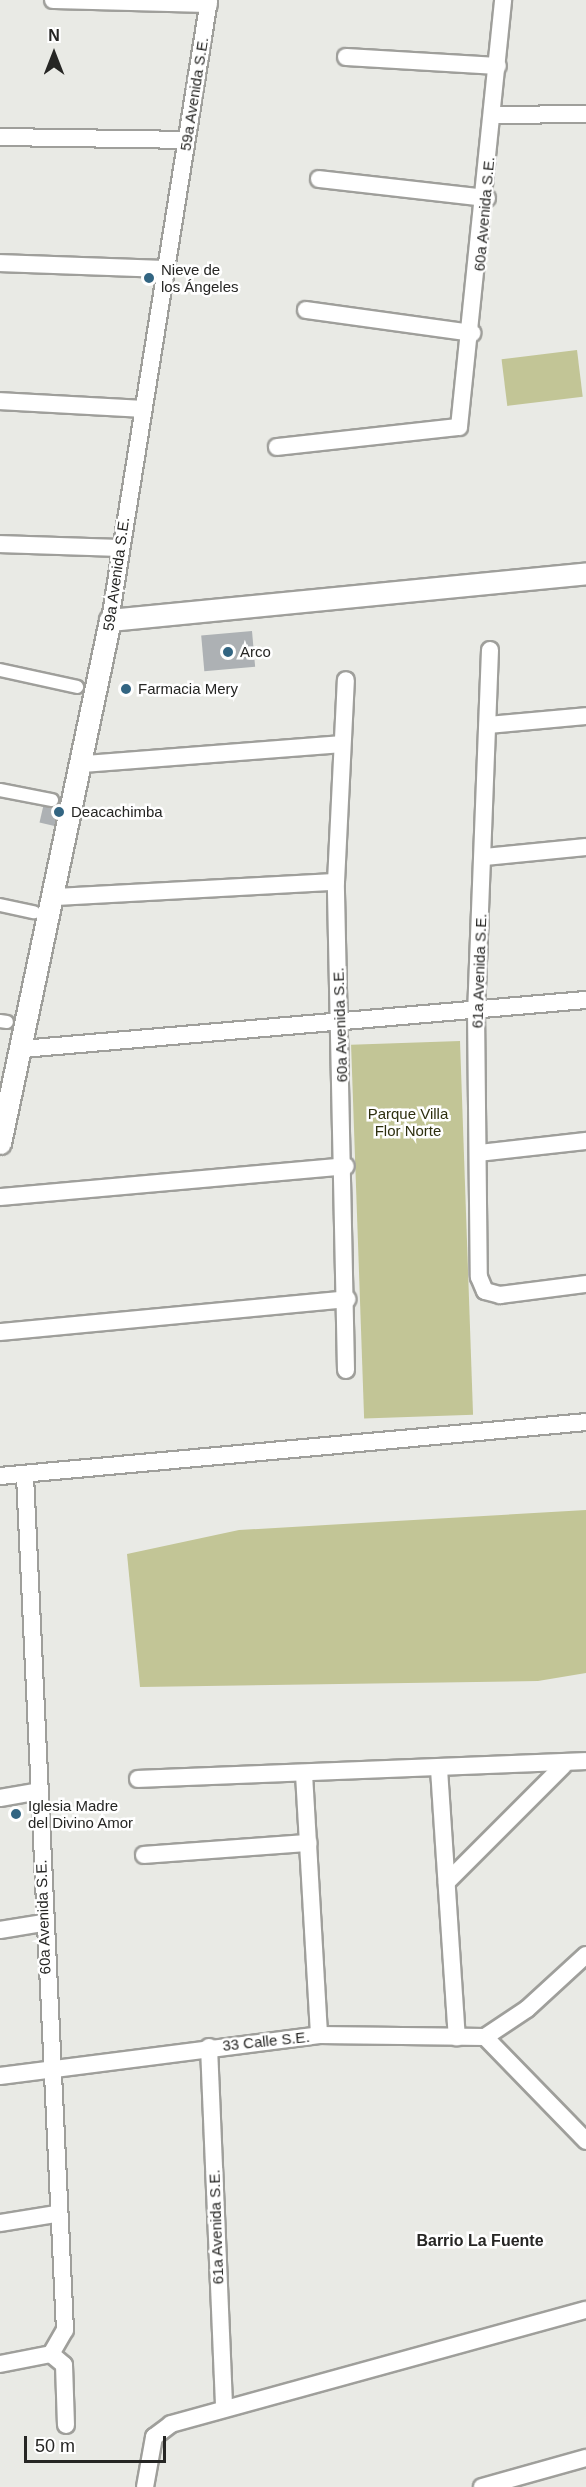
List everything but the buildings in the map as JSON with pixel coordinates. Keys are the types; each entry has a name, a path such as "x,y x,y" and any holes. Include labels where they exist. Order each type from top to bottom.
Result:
{"street":[{"path":"53,0 209,2"},
{"name":"60a Avenida S.E.","path":"277,447 459,427 487,198 503,0"},
{"name":"59a Avenida S.E.","path":"0,1143 84,764 110,620 141,409 209,2"},
{"path":"346,57 498,66"},
{"path":"493,115 586,114"},
{"path":"0,136 186,140"},
{"path":"319,179 487,198"},
{"path":"0,263 164,269"},
{"path":"306,310 472,333"},
{"path":"0,401 141,409"},
{"path":"0,544 120,548"},
{"path":"110,620 586,573"},
{"name":"61a Avenida S.E.","path":"490,650 485,858 476,1011 479,1277 485,1291 500,1295 586,1284"},
{"path":"0,670 77,687"},
{"name":"60a Avenida S.E.","path":"346,680 341,744 336,882 346,1166 346,1370"},
{"path":"488,725 586,716"},
{"path":"84,764 341,744"},
{"path":"0,790 52,800"},
{"path":"485,858 586,847"},
{"path":"55,897 336,882"},
{"path":"0,905 34,912"},
{"path":"22,1049 340,1024 586,1000"},
{"path":"479,1153 586,1141"},
{"path":"0,1197 346,1166"},
{"path":"0,1332 347,1299"},
{"path":"0,1476 586,1422"},
{"name":"60a Avenida S.E.","path":"25,1474 48,2067 65,2330 51,2354"},
{"path":"138,1779 563,1766 586,1761"},
{"path":"447,1882 563,1766"},
{"path":"439,1769 457,2037"},
{"path":"304,1774 319,2035"},
{"path":"0,1797 39,1791"},
{"path":"144,1855 309,1843"},
{"path":"0,1930 42,1923"},
{"path":"586,1956 527,2009 485,2037 586,2141"},
{"name":"33 Calle S.E.","path":"0,2076 48,2067 319,2035 485,2037"},
{"name":"61a Avenida S.E.","path":"209,2047 224,2406"},
{"path":"0,2223 56,2214"},
{"path":"145,2487 154,2437 171,2424 224,2406 586,2310"},
{"path":"0,2364 51,2354 64,2365 66,2425"},
{"path":"482,2487 586,2458"}],"green space":[{"path":"577,350 583,397 507,406 502,359"},
{"name":"Parque Villa Flor Norte","path":"460,1041 473,1415 364,1419 351,1045"},
{"path":"586,1510 586,1673 538,1681 140,1687 127,1554 239,1530"}],"place":[{"name":"Nieve de los Ángeles","path":"149,278"},
{"name":"Arco","path":"228,652"},
{"name":"Farmacia Mery","path":"126,689"},
{"name":"Deacachimba","path":"59,812"},
{"name":"Iglesia Madre del Divino Amor","path":"16,1814"}],"district":[{"name":"Barrio La Fuente","path":"480,2241"}]}
